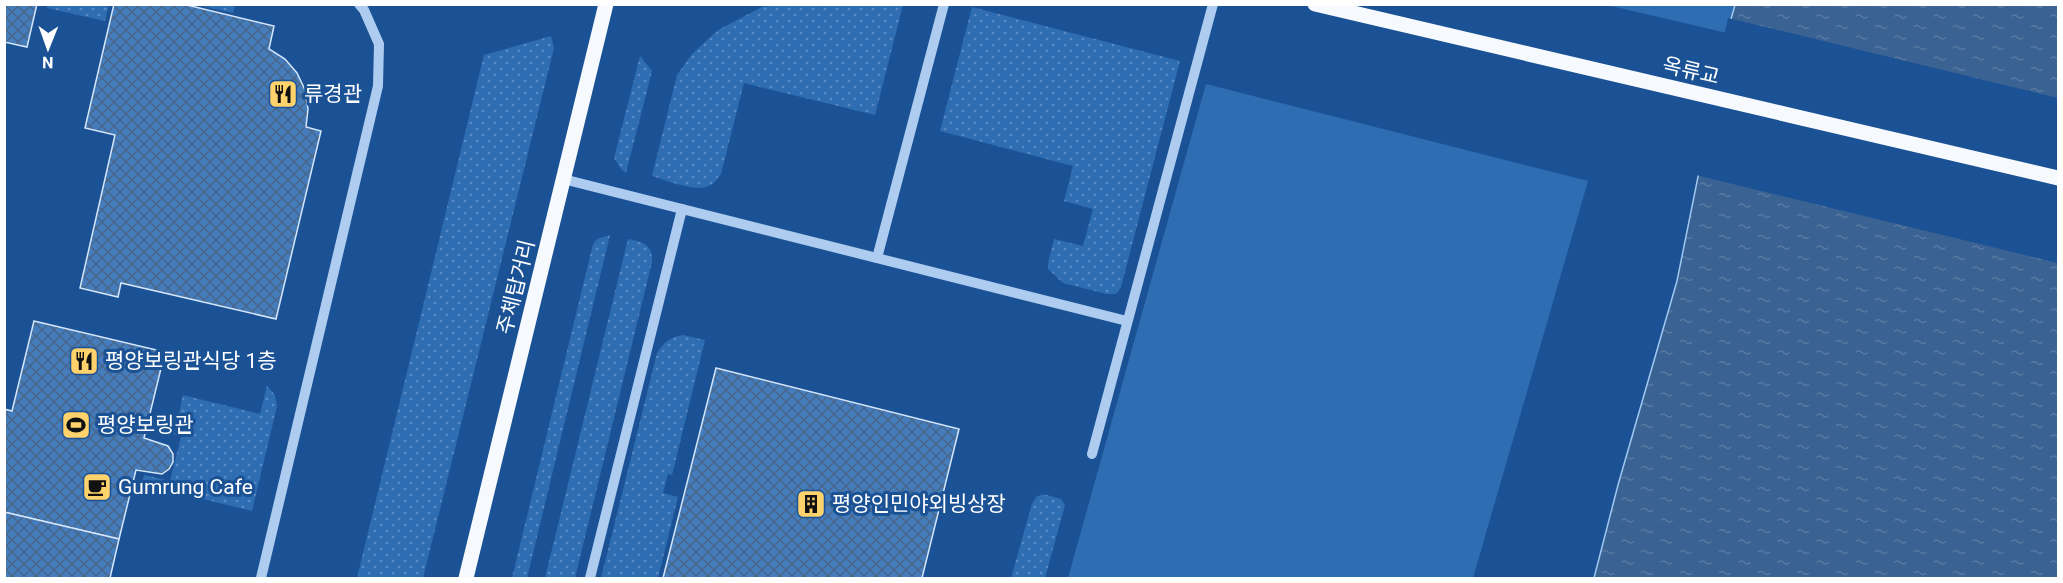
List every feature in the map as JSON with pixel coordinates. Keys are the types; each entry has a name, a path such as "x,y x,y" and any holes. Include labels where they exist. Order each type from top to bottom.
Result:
{"main road":[{"name":"주체탑거리","path":"466,579 606,4"},
{"name":"옥류교","path":"1315,4 2058,178"}],"lane":[{"path":"261,579 378,86 379,44 359,4"},
{"path":"877,258 944,4"},
{"path":"1092,454 1213,4"},
{"path":"563,179 1127,321"},
{"path":"590,579 682,209"}],"shaded area":[{"path":"48,4 109,5 105,21 47,8"},
{"path":"198,5 235,5 233,13"},
{"path":"766,5 903,5 875,115 744,83 721,174 715,182 706,187 694,188 652,176 677,75 692,54 718,30"},
{"path":"1607,5 1735,5 1727,33"},
{"path":"972,7 1180,61 1121,287 1116,294 1107,294 1063,283 1048,269 1054,239 1083,246 1093,209 1064,201 1073,166 940,131"},
{"path":"551,36 554,48 423,578 357,578 484,55"},
{"path":"640,56 652,71 626,173 614,158"},
{"path":"1206,84 1588,181 1473,578 1068,578"},
{"path":"610,235 527,578 512,578 593,244 597,239"},
{"path":"628,239 646,245 651,252 652,262 575,578 545,578"},
{"path":"683,335 705,340 672,475 668,474 663,493 678,497 658,578 601,578 657,353 668,341"},
{"path":"267,386 275,395 277,406 252,511 142,484 144,475 170,481 181,437 174,435 183,395 260,414"},
{"path":"1043,494 1061,499 1065,505 1045,578 1011,578 1032,504 1036,497"}],"water":[{"path":"1735,5 2058,5 2058,578 1594,578 1618,485 1677,281 1727,33"}],"pier":[{"path":"1728,18 2058,98 2058,263 1696,175"}],"building":[{"path":"4,4 37,4 27,47 4,42"},
{"path":"114,4 183,4 274,26 269,49 285,59 297,73 305,90 308,109 306,127 321,131 276,319 121,283 118,297 80,288 115,135 85,128"},
{"name":"평양보링관","path":"34,321 165,352 144,438 168,446 173,454 173,462 162,474 136,470 119,539 4,512 4,409 12,411"},
{"name":"평양인민야외빙상장","path":"716,368 959,429 922,578 663,578"},
{"path":"4,512 119,539 110,578 4,578"}],"place":[{"name":"류경관","path":"283,94"},
{"name":"평양보링관식당 1층","path":"84,361"},
{"name":"평양보링관","path":"76,425"},
{"name":"Gumrung Cafe","path":"97,487"},
{"name":"평양인민야외빙상장","path":"811,504"}]}
